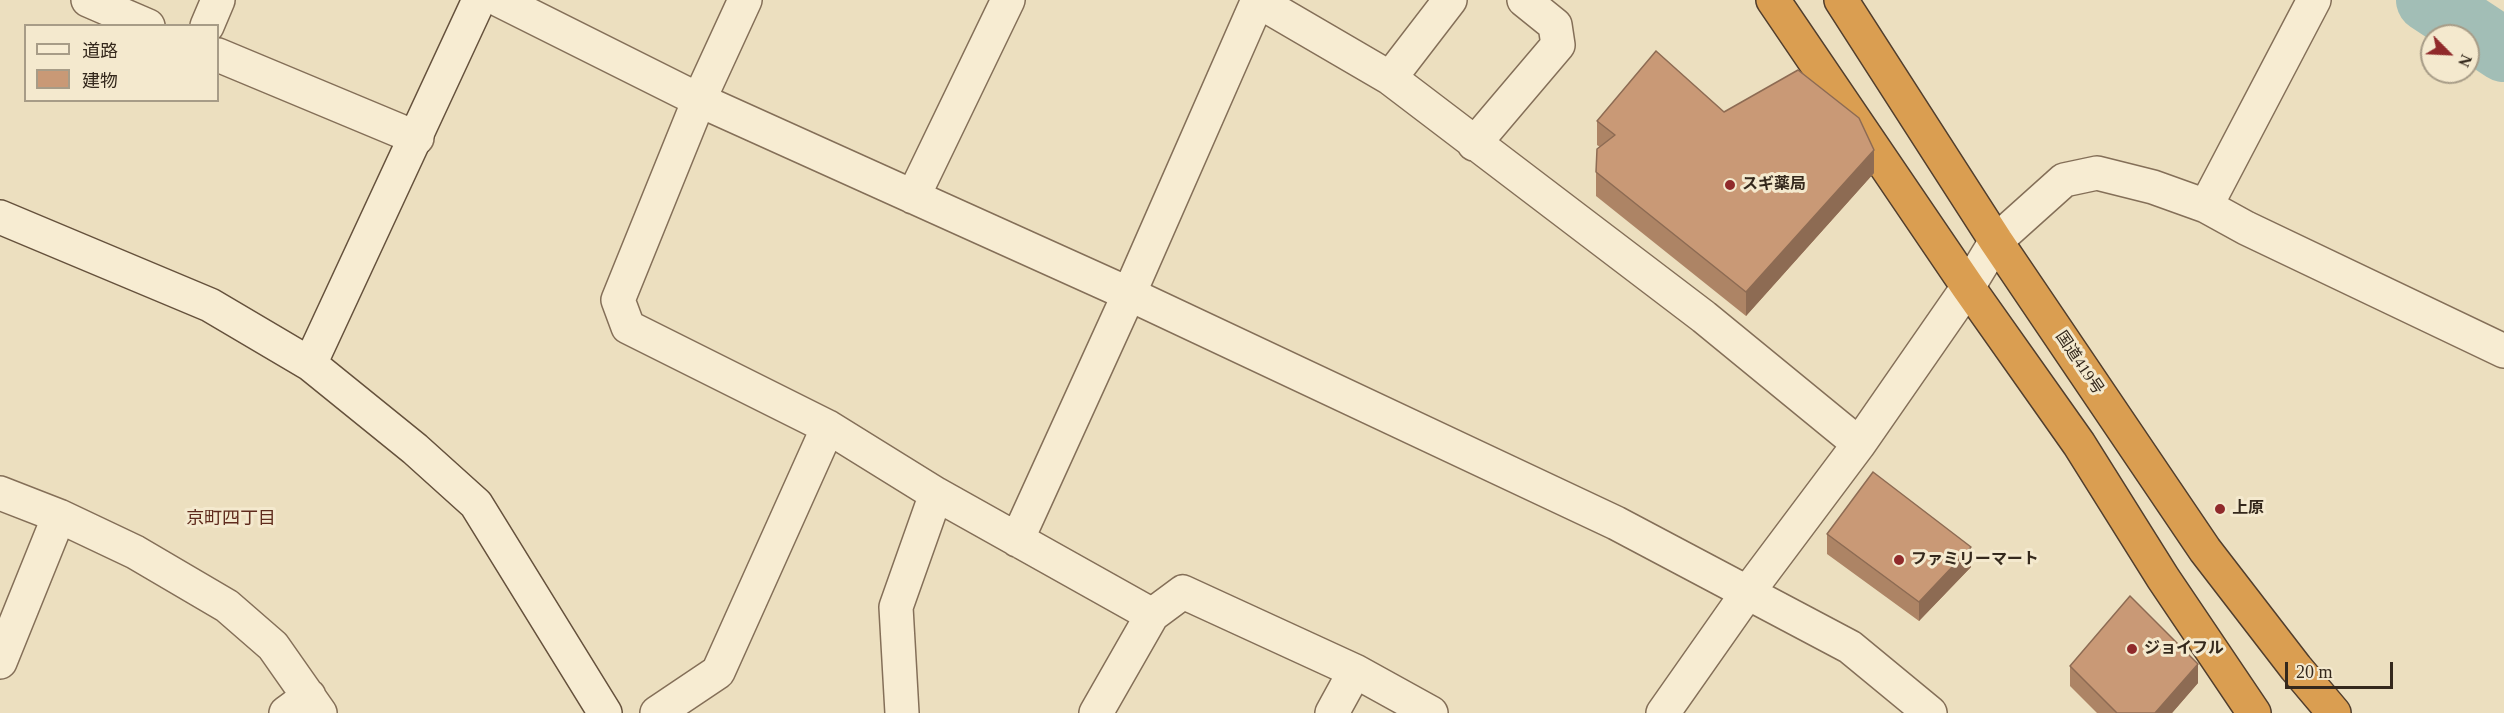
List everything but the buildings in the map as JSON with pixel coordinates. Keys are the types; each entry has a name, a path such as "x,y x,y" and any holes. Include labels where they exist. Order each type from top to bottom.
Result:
{"highway":[{"path":"1773,0 1968,287 2079,444 2163,578 2254,713"},
{"name":"国道419号","path":"1841,0 1996,241 2205,550 2296,668 2334,713"}],"street":[{"path":"88,0 143,24"},
{"path":"208,24 218,0"},
{"path":"310,364 417,138 479,0"},
{"path":"499,0 699,100 1129,294 1616,523 1850,647 1930,713"},
{"path":"745,0 699,100 618,300 628,327 828,427 936,494 1152,615"},
{"path":"913,197 1008,0"},
{"path":"1017,540 1129,294 1258,0 1389,78 1704,317 1858,444"},
{"path":"1389,78 1450,0"},
{"path":"1474,144 1558,45 1555,25 1524,0"},
{"path":"2206,206 2314,0"},
{"path":"219,55 417,138"},
{"path":"1663,713 1748,592 1858,444 1968,287 1996,241 2064,180 2097,173 2153,187 2206,206 2246,228 2504,351"},
{"path":"0,218 210,305 310,364 415,449 476,504 605,713"},
{"path":"657,713 718,672 828,427"},
{"path":"0,493 59,516 135,552 227,606 273,646 305,707"},
{"path":"902,713 896,608 936,494"},
{"path":"0,662 59,516"},
{"path":"1096,713 1152,615 1182,592 1355,671 1431,713"},
{"path":"1332,713 1355,671"}],"waterway":[{"path":"2428,0 2504,50"}],"place":[{"name":"スギ薬局","path":"1730,185"},
{"name":"上原","path":"2220,509"},
{"name":"ファミリーマート","path":"1899,560"},
{"name":"ジョイフル","path":"2132,649"}],"district":[{"name":"京町四丁目","path":"231,519"}]}
